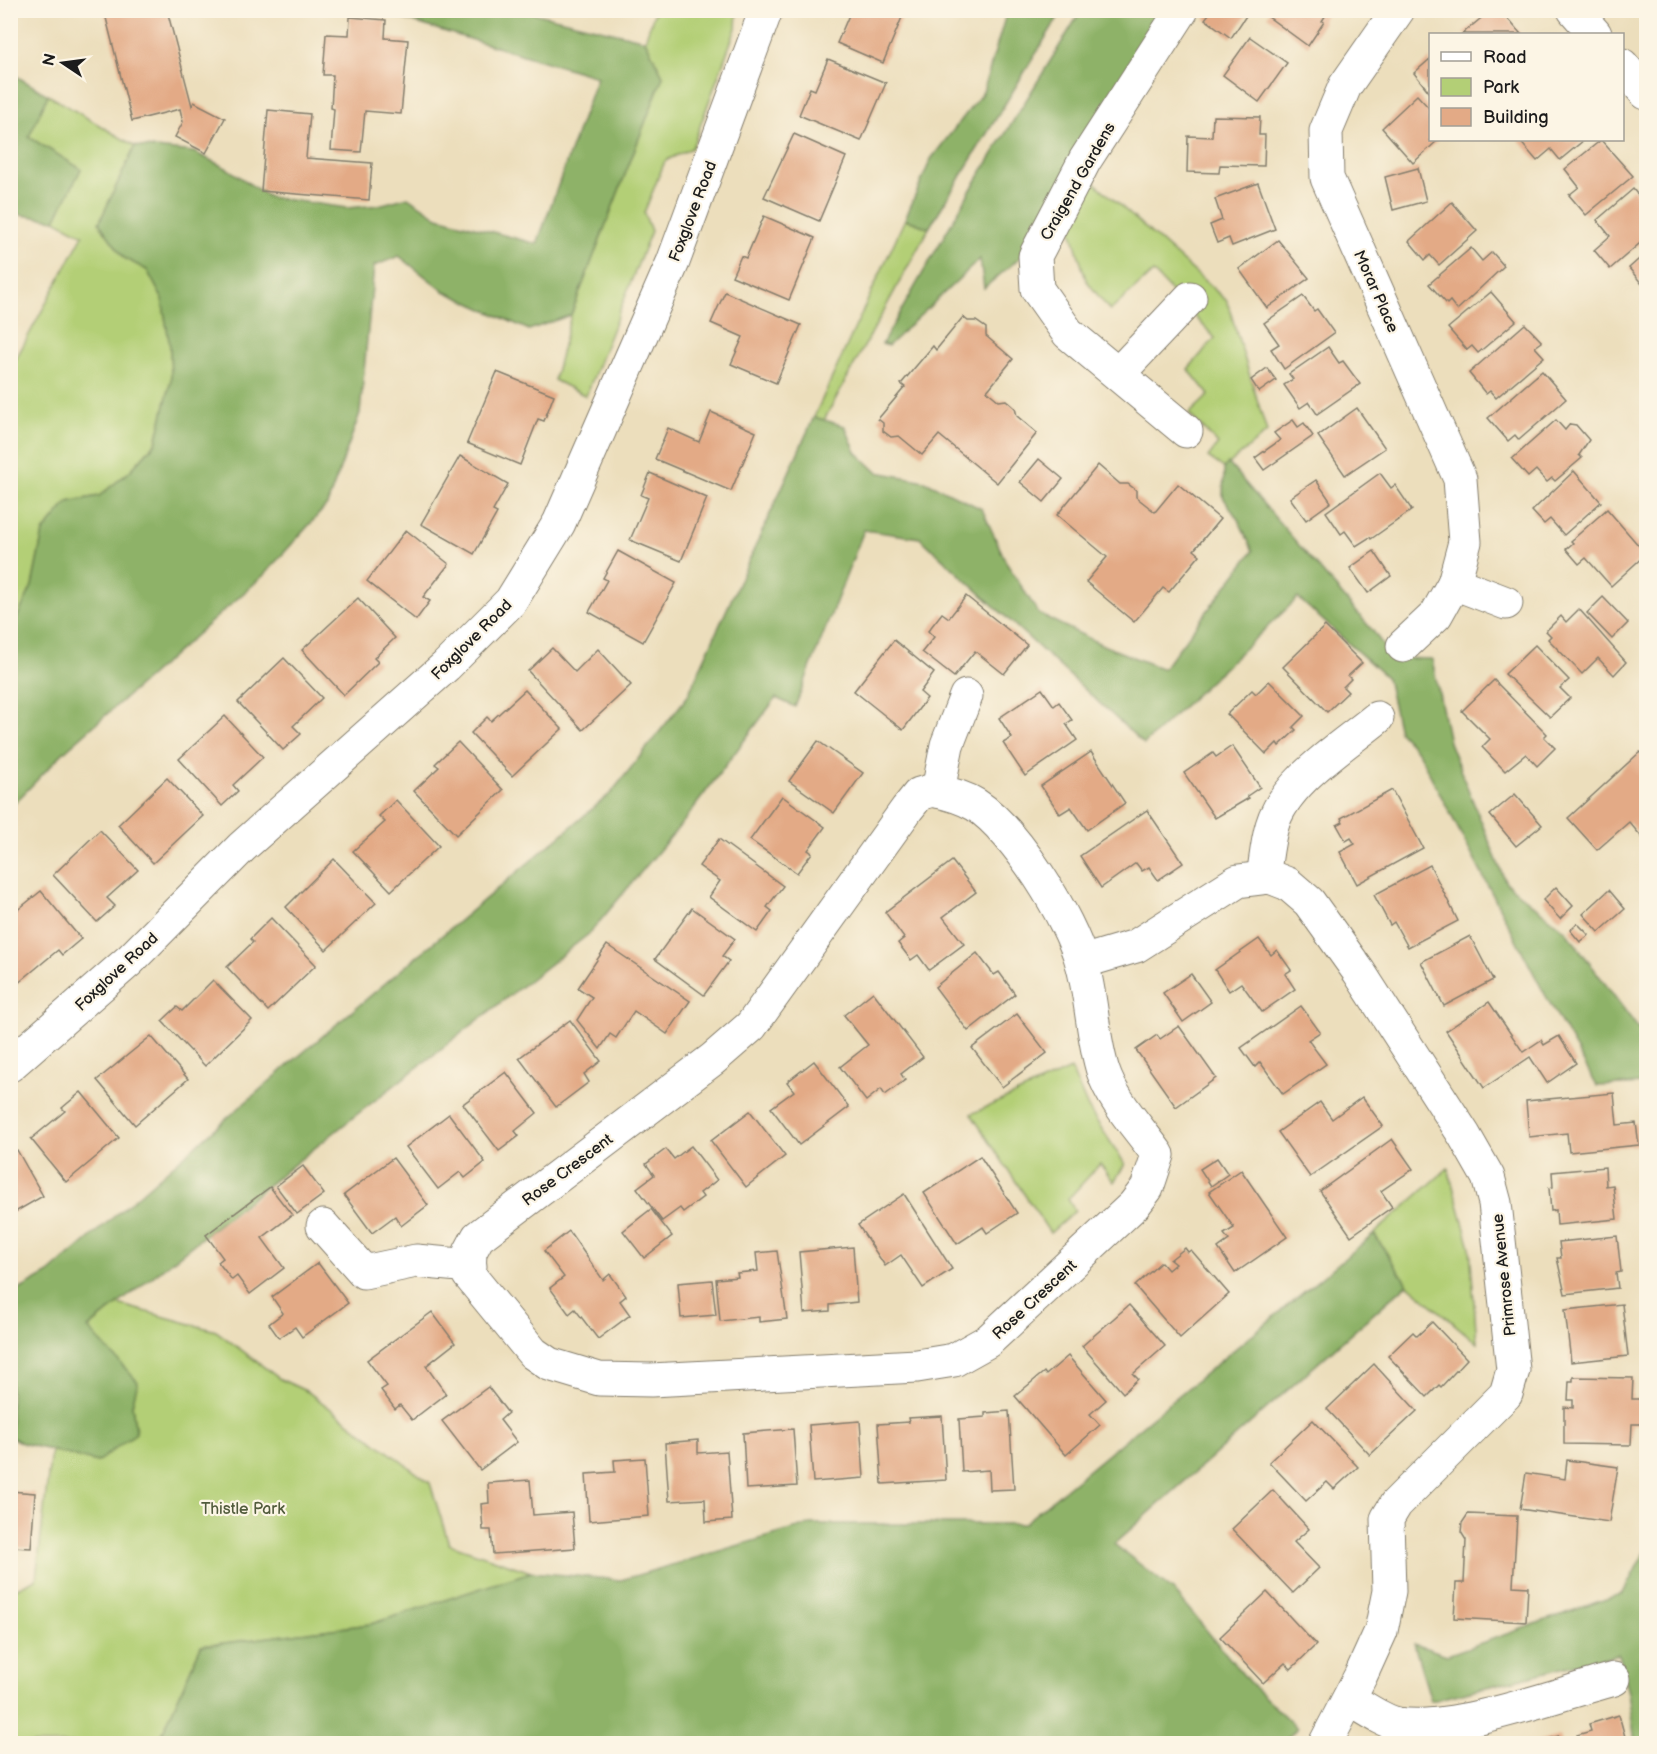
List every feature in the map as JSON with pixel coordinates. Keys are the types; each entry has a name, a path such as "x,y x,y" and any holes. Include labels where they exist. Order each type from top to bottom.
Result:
{"street":[{"name":"Foxglove Road","path":"10,1065 130,960 242,848 446,666 511,601 559,523 673,262 766,10"},
{"name":"Craigend Gardens","path":"1182,10 1085,160 1035,256 1037,289 1068,333 1186,431"},
{"name":"Morar Place","path":"1398,10 1345,86 1326,130 1328,178 1460,479 1465,542 1454,583 1436,615 1403,646"},
{"path":"1574,10 1594,33"},
{"path":"1624,66 1647,93"},
{"path":"1118,374 1190,298"},
{"path":"1454,583 1506,603"},
{"path":"938,790 946,745 966,696"},
{"path":"1263,877 1272,825 1282,802 1297,783 1377,718"},
{"name":"Rose Crescent","path":"938,790 954,794 977,806 1011,839 1038,873 1082,962 1103,1071 1115,1096 1158,1155 1147,1188 1134,1205 988,1341 954,1360 917,1366 651,1380 599,1379 549,1364 533,1353 470,1275 470,1252 478,1237 713,1059 751,1026 919,794 938,790"},
{"name":"Primrose Avenue","path":"1082,962 1136,946 1238,880 1263,877 1288,884 1310,902 1359,972 1464,1135 1488,1177 1496,1203 1513,1370 1506,1394 1396,1504 1387,1519 1389,1591 1381,1631 1349,1700 1325,1743"},
{"path":"323,1226 364,1272 416,1261 470,1266"},
{"path":"1349,1700 1396,1724 1415,1725 1460,1721 1614,1679"}],"green space":[{"path":"376,11 525,11 645,40 663,76 571,315 529,330 444,291 399,256 374,266 360,413 327,505 264,575 64,752 11,807 11,631 32,586 43,532 68,502 99,496 129,472 156,443 171,380 170,347 162,298 147,270 124,258 99,223 135,146 194,152 228,169 269,197 347,208 379,205 408,197 438,217 537,244 597,77"},
{"path":"655,11 737,11 736,28 692,148 665,161 644,213 651,231 586,396 554,380 571,315 663,76 645,40"},
{"path":"1007,11 1062,11 929,228 905,219 931,159 983,92"},
{"path":"1081,11 1168,11 1022,256 984,288 980,259 888,346 882,344 970,191"},
{"path":"11,73 48,95 29,137 81,169 55,220 21,215 11,208"},
{"path":"48,95 135,146 99,223 124,258 147,270 162,298 170,347 171,380 156,442 129,472 99,496 68,502 43,532 32,586 11,631 11,368 83,235 55,220 81,169 28,137"},
{"path":"1094,182 1227,301 1267,432 1224,468 1208,457 1218,444 1189,414 1209,395 1188,369 1215,338 1153,272 1110,311 1086,280 1068,220"},
{"path":"905,219 929,228 824,420 814,417"},
{"path":"814,417 845,426 856,452 877,472 925,481 982,509 1007,564 1039,614 1105,646 1163,669 1253,551 1239,521 1223,497 1224,468 1228,463 1373,631 1392,658 1432,659 1449,742 1506,883 1566,931 1638,1028 1646,1024 1646,1084 1597,1086 1543,991 1418,752 1399,732 1387,678 1298,598 1144,744 920,538 864,530 795,707 776,698 684,821 590,933 88,1328 138,1382 132,1405 136,1433 97,1462 22,1443 11,1437 10,1295 49,1273 293,1061 611,793 687,697"},
{"path":"1071,1069 1088,1108 1125,1164 1114,1182 1100,1164 1068,1199 1075,1211 1050,1233 971,1114"},
{"path":"1448,1168 1470,1247 1477,1343 1407,1284 1374,1234"},
{"path":"1374,1234 1407,1284 1114,1544 1174,1591 1251,1684 1297,1728 1283,1743 158,1743 201,1646 371,1624 531,1572 621,1580 811,1524 1023,1524"},
{"name":"Thistle Park","path":"118,1304 216,1331 280,1379 308,1392 430,1483 449,1544 531,1572 371,1624 201,1646 158,1743 11,1744 11,1591 36,1579 51,1450 97,1462 136,1433 132,1405 137,1382 88,1329"},
{"path":"1646,1549 1646,1743 1635,1743 1628,1693 1618,1654 1431,1701 1414,1644 1447,1655 1623,1593"}],"building":[{"path":"104,10 167,10 192,106 194,102 225,118 206,153 175,137 183,122 180,109 132,121"},
{"path":"839,10 905,10 883,63 837,43 849,15"},
{"path":"1212,10 1250,10 1231,38 1205,19"},
{"path":"1271,10 1329,10 1308,46 1267,16"},
{"path":"1491,10 1500,10 1520,33 1463,33"},
{"path":"350,17 386,20 385,38 408,40 401,114 365,111 361,152 331,150 334,109 331,108 333,75 323,75 326,34 349,35"},
{"path":"1250,37 1287,63 1259,102 1223,75"},
{"path":"828,59 886,83 861,141 799,115 810,88 815,90"},
{"path":"1429,60 1429,92 1414,73"},
{"path":"1417,95 1429,108 1429,141 1437,141 1413,163 1382,128"},
{"path":"268,110 310,114 306,158 372,163 369,200 261,191"},
{"path":"1213,116 1260,117 1259,135 1265,135 1264,166 1220,165 1219,173 1187,172 1188,136 1212,137"},
{"path":"794,134 846,157 819,221 764,197"},
{"path":"1520,141 1583,141 1560,160 1551,149 1537,161"},
{"path":"1602,141 1633,176 1586,215 1569,195 1579,187 1565,169"},
{"path":"1418,168 1426,201 1393,210 1385,177"},
{"path":"1258,183 1275,229 1232,246 1229,238 1217,243 1210,225 1222,220 1215,199"},
{"path":"1633,189 1646,205 1646,238 1610,269 1594,250 1610,236 1597,220"},
{"path":"1452,202 1477,231 1439,265 1430,255 1425,260 1409,241"},
{"path":"764,216 815,238 789,300 732,276 741,256 746,258"},
{"path":"1278,240 1309,278 1267,308 1239,269"},
{"path":"1471,248 1482,261 1492,252 1504,266 1457,310 1450,301 1447,304 1429,284"},
{"path":"1646,253 1646,289 1629,268"},
{"path":"725,292 801,325 776,383 731,364 743,337 711,323"},
{"path":"1491,292 1516,321 1478,353 1472,346 1467,350 1448,328"},
{"path":"1303,296 1314,311 1317,309 1334,333 1284,369 1271,349 1279,344 1264,323"},
{"path":"963,317 968,321 976,321 986,328 986,336 1013,359 987,391 999,401 1006,400 1015,408 1017,416 1037,433 997,483 939,435 922,455 899,436 891,437 883,431 883,423 878,419 905,387 901,384 933,346 936,350"},
{"path":"1525,324 1542,342 1535,347 1544,357 1496,398 1490,391 1486,394 1469,373"},
{"path":"1328,347 1339,363 1343,361 1360,384 1317,414 1309,402 1300,408 1284,385 1293,379 1289,374"},
{"path":"1267,368 1276,380 1259,392 1251,380"},
{"path":"1542,371 1566,399 1519,440 1515,435 1508,441 1488,418"},
{"path":"497,372 554,395 544,421 538,419 520,465 467,443"},
{"path":"1357,408 1385,448 1345,475 1318,436"},
{"path":"711,412 756,432 731,491 655,459 668,428 699,442"},
{"path":"1293,420 1298,427 1304,423 1313,436 1264,470 1255,458 1280,440 1274,433"},
{"path":"1556,420 1565,430 1570,424 1576,425 1589,440 1579,455 1582,458 1555,481 1552,478 1547,482 1536,470 1528,477 1512,459"},
{"path":"460,456 508,484 493,511 497,513 474,554 421,524"},
{"path":"1039,459 1063,479 1044,502 1020,482"},
{"path":"1098,465 1120,484 1128,484 1136,490 1136,497 1155,512 1178,484 1220,519 1194,550 1200,555 1169,592 1163,588 1134,622 1086,582 1107,557 1057,515"},
{"path":"1574,471 1601,502 1564,535 1550,519 1544,524 1532,511"},
{"path":"650,473 707,498 681,561 630,540 648,498 641,495"},
{"path":"1380,473 1391,488 1395,485 1412,510 1371,539 1370,537 1356,546 1345,531 1341,534 1326,512"},
{"path":"1316,480 1331,502 1306,520 1290,498"},
{"path":"1607,509 1646,554 1611,586 1586,558 1579,564 1566,549 1573,543 1571,541"},
{"path":"406,530 449,564 423,597 430,601 416,620 367,581"},
{"path":"618,551 676,583 643,642 589,612 607,580 603,578"},
{"path":"1374,551 1391,576 1368,593 1350,568"},
{"path":"966,596 1027,645 1004,674 975,651 954,677 922,652 934,637 928,631 942,613 949,618"},
{"path":"1603,597 1628,623 1612,639 1587,613"},
{"path":"358,598 395,638 374,658 378,662 344,695 302,650"},
{"path":"1579,609 1626,662 1614,675 1598,658 1582,674 1548,639 1551,636 1546,631 1561,616 1566,622"},
{"path":"1325,626 1362,663 1348,676 1351,679 1343,687 1348,692 1327,712 1283,667"},
{"path":"894,640 934,673 920,692 927,698 903,730 854,691"},
{"path":"1535,645 1569,680 1560,688 1570,698 1550,717 1505,674"},
{"path":"552,648 575,672 598,649 631,685 583,730 528,671"},
{"path":"284,658 322,698 293,726 301,734 283,750 238,702"},
{"path":"1494,680 1547,734 1544,737 1555,748 1537,766 1526,754 1505,771 1482,747 1490,739 1462,711"},
{"path":"1269,681 1304,716 1293,727 1296,730 1279,746 1277,743 1266,754 1227,714 1252,690 1256,694"},
{"path":"1042,689 1054,706 1059,702 1072,720 1066,724 1077,740 1025,776 1003,743 1012,738 999,718"},
{"path":"525,690 562,729 512,776 471,733 487,717 491,721"},
{"path":"225,716 263,757 233,785 238,791 222,806 179,759"},
{"path":"818,741 863,773 834,813 789,781"},
{"path":"458,742 503,790 456,835 414,791 439,767 435,764"},
{"path":"1232,746 1260,787 1247,796 1249,798 1215,818 1184,773 1213,753 1216,757"},
{"path":"1091,752 1125,803 1087,830 1071,807 1060,814 1041,786"},
{"path":"1640,752 1646,760 1646,842 1629,822 1597,850 1568,818"},
{"path":"167,778 203,816 153,863 118,825"},
{"path":"1392,790 1423,848 1357,884 1340,852 1355,844 1351,838 1346,841 1337,825 1343,822 1341,818"},
{"path":"1515,794 1542,825 1516,846 1490,815"},
{"path":"782,796 825,827 808,850 812,853 797,873 750,840"},
{"path":"396,800 439,846 391,891 353,851 385,822 379,816"},
{"path":"1147,810 1183,863 1158,880 1149,867 1142,871 1136,863 1101,888 1080,856"},
{"path":"100,830 138,870 107,898 115,906 97,922 53,875"},
{"path":"719,839 783,886 767,907 772,911 757,932 709,897 720,881 699,866"},
{"path":"334,859 376,903 326,950 286,907"},
{"path":"952,861 976,892 943,917 964,944 929,970 918,955 911,960 898,943 904,938 885,912"},
{"path":"1430,865 1458,921 1408,947 1394,922 1390,925 1374,895"},
{"path":"1556,887 1573,906 1560,919 1543,900"},
{"path":"1609,890 1625,909 1599,932 1583,914"},
{"path":"41,891 81,939 62,955 58,950 17,984 10,975 10,916"},
{"path":"692,908 735,939 722,956 729,961 704,995 655,959"},
{"path":"271,918 316,965 268,1011 227,967 253,942 250,939"},
{"path":"1577,923 1589,935 1580,942 1570,930"},
{"path":"1470,936 1493,980 1444,1006 1421,962"},
{"path":"1259,939 1271,955 1277,950 1291,970 1285,974 1295,989 1262,1012 1241,983 1229,991 1215,970"},
{"path":"607,945 690,1001 667,1034 634,1011 616,1038 610,1034 600,1049 577,1020 592,997 578,988"},
{"path":"977,953 994,975 999,972 1015,994 968,1031 935,987"},
{"path":"1191,974 1211,1002 1183,1022 1163,993"},
{"path":"213,980 252,1020 205,1066 162,1021 177,1007 182,1011"},
{"path":"873,992 923,1057 901,1074 905,1080 885,1095 881,1089 866,1101 840,1067 868,1045 844,1015"},
{"path":"1489,1002 1523,1052 1541,1040 1544,1045 1559,1036 1576,1063 1547,1083 1530,1057 1484,1088 1446,1031"},
{"path":"1301,1006 1320,1032 1308,1040 1326,1064 1283,1094 1260,1062 1255,1067 1241,1048"},
{"path":"1017,1014 1047,1053 1002,1087 972,1048"},
{"path":"570,1020 601,1061 584,1074 589,1082 556,1107 519,1058"},
{"path":"1179,1026 1216,1078 1176,1107 1136,1050 1157,1035 1160,1039"},
{"path":"151,1036 188,1079 135,1125 97,1080"},
{"path":"814,1061 849,1107 799,1145 771,1108 794,1091 787,1082"},
{"path":"506,1072 537,1113 515,1131 519,1136 499,1151 463,1104"},
{"path":"81,1092 119,1138 66,1182 31,1139 65,1111 62,1108"},
{"path":"1614,1093 1617,1125 1636,1123 1639,1145 1569,1152 1567,1133 1529,1137 1526,1101"},
{"path":"1362,1097 1383,1126 1310,1177 1278,1132 1320,1102 1332,1119"},
{"path":"750,1111 785,1156 746,1187 711,1141"},
{"path":"449,1114 485,1162 465,1178 460,1172 438,1189 406,1147"},
{"path":"1392,1139 1413,1169 1381,1191 1392,1207 1351,1236 1320,1191"},
{"path":"691,1146 717,1180 700,1193 703,1197 683,1212 680,1208 662,1221 637,1188 654,1175 646,1164 666,1149 674,1159"},
{"path":"17,1150 43,1196 10,1215 10,1154"},
{"path":"980,1156 1017,1213 987,1233 983,1227 957,1244 924,1193"},
{"path":"393,1158 428,1205 401,1226 395,1216 372,1233 344,1195"},
{"path":"1217,1158 1228,1174 1211,1186 1200,1169"},
{"path":"303,1166 324,1194 297,1214 276,1186"},
{"path":"1605,1167 1606,1186 1613,1185 1617,1219 1557,1225 1556,1210 1551,1211 1549,1188 1553,1187 1552,1172"},
{"path":"1241,1170 1287,1237 1235,1273 1218,1248 1229,1240 1224,1234 1234,1228 1209,1192"},
{"path":"270,1187 292,1215 262,1238 284,1268 250,1294 237,1276 232,1280 218,1262 223,1258 206,1235"},
{"path":"904,1194 952,1269 923,1288 901,1255 885,1266 858,1225"},
{"path":"651,1209 672,1236 644,1258 623,1231"},
{"path":"569,1231 603,1280 610,1274 626,1296 620,1301 630,1315 598,1339 575,1309 569,1314 550,1288 564,1277 544,1251"},
{"path":"1617,1236 1621,1272 1616,1273 1618,1288 1565,1294 1557,1258 1561,1258 1559,1242"},
{"path":"853,1247 857,1302 830,1305 830,1311 804,1313 799,1252"},
{"path":"1185,1248 1188,1252 1191,1250 1229,1294 1180,1338 1135,1286 1161,1262 1168,1270 1175,1264 1170,1260"},
{"path":"777,1251 787,1319 759,1322 759,1317 720,1321 716,1279 738,1277 737,1273 758,1271 756,1253"},
{"path":"318,1263 348,1303 302,1337 295,1327 279,1338 269,1324 283,1313 272,1297"},
{"path":"712,1280 716,1315 681,1318 678,1283"},
{"path":"1622,1304 1628,1356 1571,1362 1565,1310"},
{"path":"1129,1305 1165,1346 1133,1374 1138,1379 1123,1393 1082,1346"},
{"path":"432,1312 455,1343 426,1366 446,1394 412,1420 400,1405 395,1409 381,1390 387,1386 367,1360"},
{"path":"1432,1322 1467,1359 1441,1387 1439,1385 1427,1397 1388,1356 1413,1332 1417,1336"},
{"path":"1068,1356 1106,1400 1090,1414 1100,1425 1066,1455 1015,1396 1044,1372 1046,1375"},
{"path":"1374,1364 1417,1411 1370,1455 1327,1409"},
{"path":"1573,1377 1633,1378 1632,1399 1646,1399 1646,1424 1632,1424 1631,1445 1564,1444 1564,1407 1573,1408 1573,1400 1568,1400 1569,1381 1573,1381"},
{"path":"488,1387 508,1413 500,1420 517,1442 480,1470 442,1421"},
{"path":"1009,1411 1014,1489 990,1490 989,1470 962,1472 959,1419 985,1417 985,1413"},
{"path":"942,1416 946,1480 882,1484 878,1424 909,1422 908,1418"},
{"path":"1313,1420 1358,1467 1334,1489 1327,1482 1306,1501 1269,1462"},
{"path":"860,1421 864,1478 813,1482 809,1425"},
{"path":"793,1429 797,1486 746,1489 743,1433"},
{"path":"698,1440 698,1453 727,1451 732,1520 706,1522 705,1499 669,1501 665,1443"},
{"path":"645,1458 649,1516 589,1521 586,1474 615,1472 614,1460"},
{"path":"1567,1460 1618,1467 1609,1522 1520,1509 1526,1473 1565,1479"},
{"path":"530,1480 533,1515 572,1512 575,1548 493,1554 491,1530 483,1530 481,1504 489,1503 488,1483"},
{"path":"1273,1490 1309,1529 1294,1542 1319,1568 1293,1593 1232,1529"},
{"path":"10,1491 35,1493 31,1548 10,1547"},
{"path":"1468,1514 1517,1516 1513,1586 1528,1587 1526,1622 1454,1618 1456,1583 1464,1583 1466,1540 1461,1532 1462,1523"},
{"path":"1267,1592 1316,1645 1291,1669 1285,1663 1263,1683 1220,1637"},
{"path":"1619,1715 1627,1744 1580,1744 1577,1735 1591,1731 1589,1724"},
{"path":"1559,1736 1561,1744 1534,1744 1534,1743"}]}
